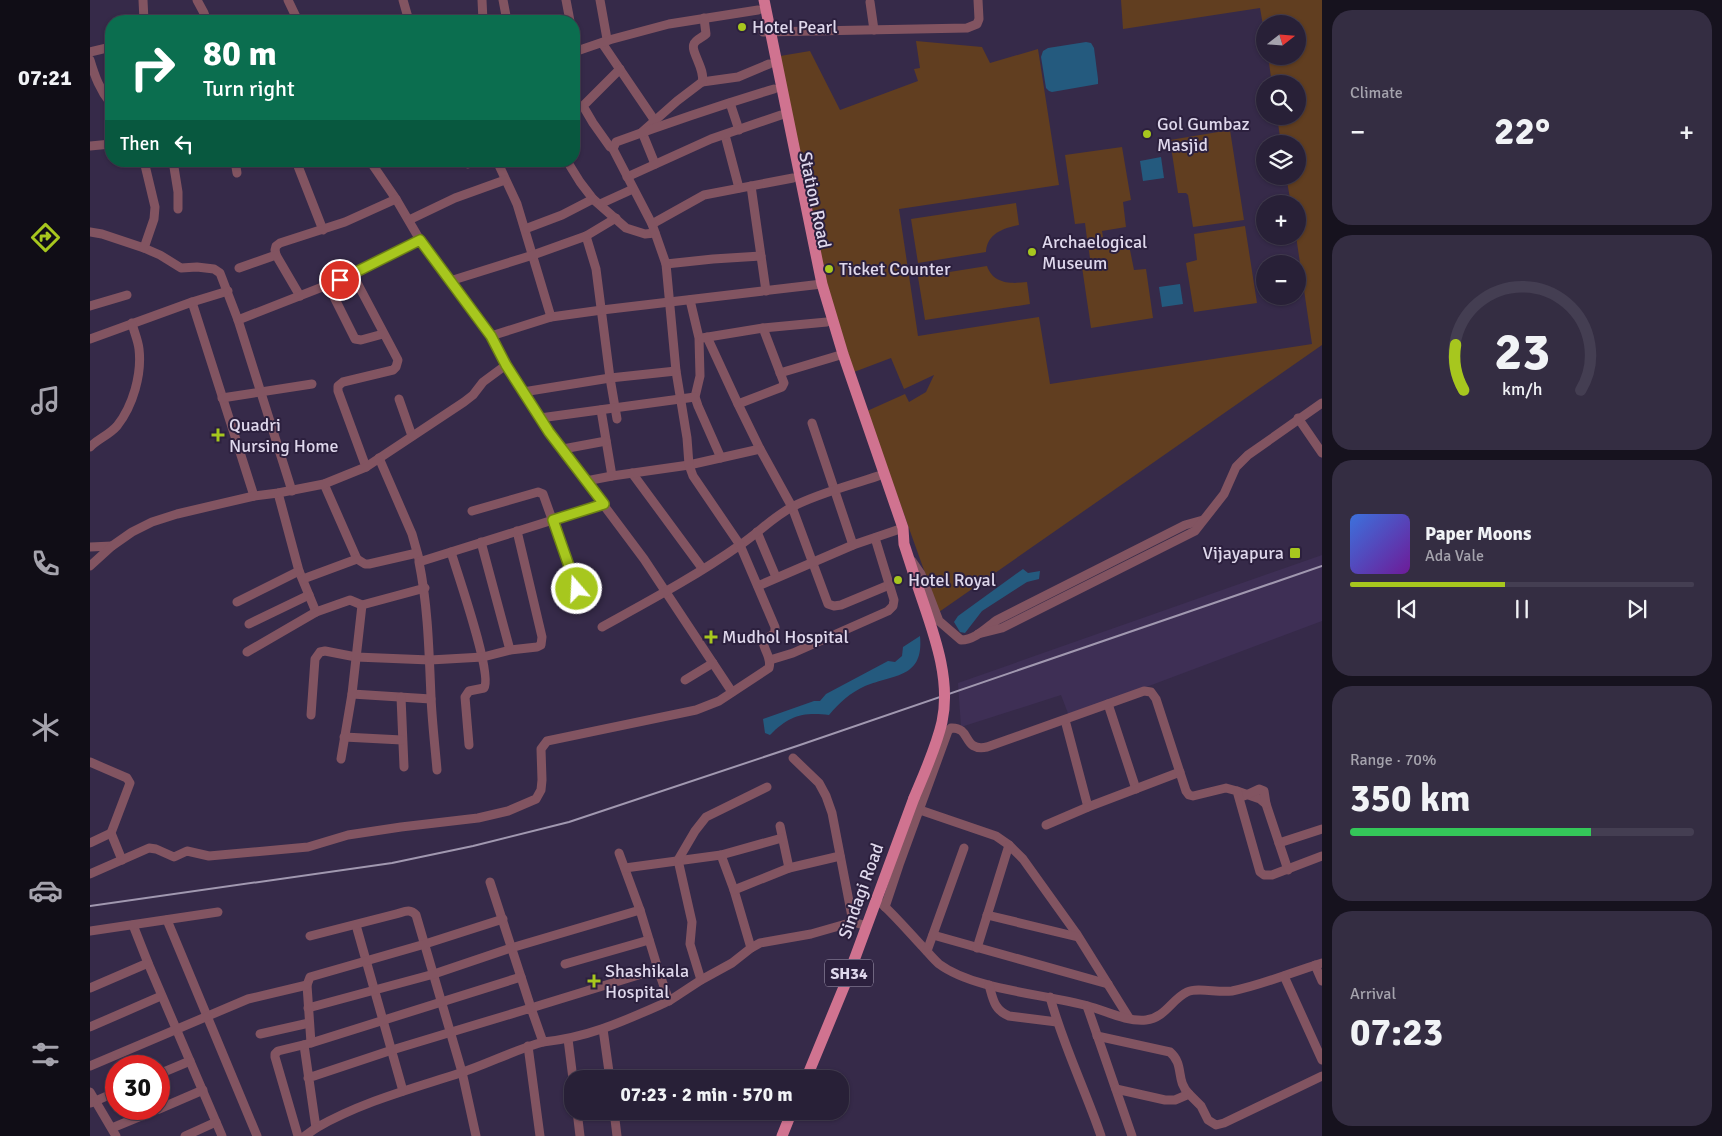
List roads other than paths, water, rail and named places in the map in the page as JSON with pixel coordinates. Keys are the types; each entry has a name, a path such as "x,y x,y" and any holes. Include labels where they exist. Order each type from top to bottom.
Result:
{"main road":[{"name":"Station Road","path":"760,3 818,284 844,354 899,530"},
{"name":"Station Road","path":"766,32 769,64 781,115 792,178 827,322 878,476 918,584 936,640 942,671 944,702 942,722 934,749 914,798"},
{"name":"Sindagi Road","path":"810,1070 867,926 914,798"},
{"path":"782,1136 788,1120"}],"street":[{"path":"143,0 144,15"},
{"path":"197,0 204,15"},
{"path":"288,0 295,15"},
{"path":"403,0 407,15"},
{"path":"481,15 482,0"},
{"path":"503,0 506,15"},
{"path":"566,0 569,15"},
{"path":"600,0 607,39 605,41 620,69 655,120"},
{"path":"766,32 967,28 974,26 979,19 978,0"},
{"path":"870,2 874,30"},
{"path":"580,49 669,24 704,18 760,3"},
{"path":"702,82 703,75 693,47 695,42 706,34 704,18"},
{"path":"90,52 105,48"},
{"path":"90,60 95,78 105,96"},
{"path":"642,132 702,82 738,77 769,64"},
{"path":"610,147 583,106 620,69"},
{"path":"90,874 149,848 174,857 188,851 208,856 308,847 348,835 478,818 508,810 536,799 541,790 542,780 541,748 547,741 696,710 719,701 769,668 770,660 763,641 775,633 776,630 740,545 693,476 689,465 687,438 676,371 666,264 652,224 613,146 616,142 642,132 774,90"},
{"path":"730,103 740,130"},
{"path":"627,177 711,139 781,115"},
{"path":"642,132 655,164"},
{"path":"724,135 739,188"},
{"path":"90,146 105,145"},
{"path":"144,248 154,220 155,207 145,167"},
{"path":"174,167 178,192 178,209"},
{"path":"236,167 236,173"},
{"path":"298,167 324,230"},
{"path":"374,167 396,199 420,240 491,336 506,365 540,418 666,592 732,692"},
{"path":"500,167 517,204 551,317"},
{"path":"571,167 580,182 597,202 626,228 645,234 655,233"},
{"path":"652,224 704,195 792,178"},
{"path":"409,220 455,198 505,180"},
{"path":"750,186 766,291"},
{"path":"525,229 633,189"},
{"path":"300,296 274,250 276,246 280,243 345,222 396,199"},
{"path":"450,282 533,256 586,236 616,218"},
{"path":"90,232 144,248 181,268 198,267 214,269 220,272 238,320 292,491"},
{"path":"586,236 596,269 617,419"},
{"path":"238,320 353,275 420,240"},
{"path":"239,268 276,254"},
{"path":"666,264 761,256"},
{"path":"353,275 398,360 393,370 343,382 338,386 338,391 366,467"},
{"path":"491,336 551,317 818,284"},
{"path":"328,285 355,339 361,340 383,334"},
{"path":"90,339 228,291"},
{"path":"90,306 127,296"},
{"path":"690,300 703,337 760,450 792,507 828,604 831,606 841,605 889,585"},
{"path":"192,302 254,496"},
{"path":"703,337 763,328 827,322"},
{"path":"90,448 96,441 116,427 125,413 133,392 139,371 139,352 132,323"},
{"path":"738,404 782,387 783,380 763,328"},
{"path":"703,337 699,384 695,397 718,456"},
{"path":"780,373 837,356"},
{"path":"90,566 112,546 132,532 152,522 177,514 254,496 324,484 366,467 464,402 472,396 488,377 506,365"},
{"path":"523,392 610,378 676,371"},
{"path":"222,398 312,384"},
{"path":"540,418 695,397"},
{"path":"399,399 412,436"},
{"path":"908,557 921,574 939,621 962,640 1002,628 1195,530 1224,494 1236,467 1248,455 1298,418 1322,403"},
{"path":"601,410 612,476"},
{"path":"1298,418 1322,453"},
{"path":"812,423 853,545"},
{"path":"563,449 606,441"},
{"path":"586,482 612,476 689,465 718,456 760,450"},
{"path":"379,458 412,534 425,588 437,770"},
{"path":"632,473 702,568"},
{"path":"602,627 666,592 740,545 773,518 792,507 834,490 878,476"},
{"path":"324,484 357,559 365,564 451,552 604,504"},
{"path":"472,511 538,492 543,494 577,589"},
{"path":"278,493 301,575 316,612"},
{"path":"758,586 853,545 899,530"},
{"path":"310,715 314,660 320,652 325,651 356,657 430,660 483,657 510,650 538,647 542,641 517,531"},
{"path":"757,532 776,578"},
{"path":"770,660 793,653 888,611 893,606 894,600 875,538"},
{"path":"481,542 510,650"},
{"path":"90,548 112,546"},
{"path":"451,552 483,657 486,686 469,691 465,697 469,745"},
{"path":"237,602 301,575 357,559"},
{"path":"247,652 316,612 350,600 362,605 425,588"},
{"path":"249,624 309,594"},
{"path":"341,759 352,694 362,605"},
{"path":"685,680 713,663"},
{"path":"885,907 948,731 951,728 960,730 973,747 977,749 1144,691 1151,692 1156,698 1186,791 1189,795 1193,796 1226,788 1241,795 1260,799 1266,804 1288,870"},
{"path":"352,694 431,699"},
{"path":"402,697 404,767"},
{"path":"1108,704 1136,789"},
{"path":"1065,720 1088,807"},
{"path":"344,737 402,740"},
{"path":"793,758 818,783 826,796 832,813 853,922"},
{"path":"90,762 127,778 130,782 111,834 122,860"},
{"path":"1046,825 1180,772"},
{"path":"700,980 690,944 692,922 678,860 686,843 706,817 767,787"},
{"path":"1241,795 1260,872 1268,876 1322,856"},
{"path":"920,810 996,836 1009,845 1023,859 1078,938 1129,1018"},
{"path":"780,826 789,868"},
{"path":"1279,843 1322,829"},
{"path":"90,843 111,834"},
{"path":"625,868 721,855 782,838"},
{"path":"977,948 1009,845"},
{"path":"927,951 964,848"},
{"path":"619,853 640,910 669,1001"},
{"path":"721,855 734,890 751,948"},
{"path":"734,890 789,868 840,856"},
{"path":"490,882 543,1042"},
{"path":"876,898 938,964 957,975 989,985 1050,997 1129,1018 1146,1020 1154,1018 1187,992 1197,990 1229,991 1319,964 1322,981"},
{"path":"310,936 410,910 416,915 462,1072 476,1136"},
{"path":"308,1008 434,974 511,948 640,910"},
{"path":"90,931 218,912"},
{"path":"987,916 1078,938"},
{"path":"316,1128 308,1078 307,1044 310,1023 307,985 310,977 366,962 503,919"},
{"path":"167,920 257,1136"},
{"path":"305,1136 335,1117 358,1107 462,1072 528,1046 568,1039 603,1029 669,1001 700,980 732,963 751,948 771,941 811,934 853,922 867,926"},
{"path":"134,925 148,963 222,1136"},
{"path":"356,925 403,1091"},
{"path":"933,935 1108,984"},
{"path":"565,964 649,940"},
{"path":"90,988 148,963"},
{"path":"308,1078 392,1050 658,969"},
{"path":"1284,976 1320,1050 1322,1060"},
{"path":"298,1136 275,1054 278,1051 307,1044 521,977"},
{"path":"90,1066 248,999 307,985"},
{"path":"989,985 994,1005 1002,1013 1057,1022"},
{"path":"90,1028 162,996"},
{"path":"1050,997 1057,1022 1088,1097 1101,1136"},
{"path":"1087,1006 1132,1136"},
{"path":"260,1034 310,1023"},
{"path":"603,1029 609,1070"},
{"path":"1098,1036 1170,1052 1178,1060 1180,1081 1183,1089 1201,1106 1208,1120 1216,1125 1224,1123 1322,1076"},
{"path":"568,1039 572,1070"},
{"path":"528,1046 540,1136"},
{"path":"170,1069 190,1061"},
{"path":"1116,1089 1165,1100 1175,1100 1189,1094"},
{"path":"170,1104 203,1090"},
{"path":"90,1092 92,1103 114,1132 137,1120"},
{"path":"92,1103 105,1097"},
{"path":"578,1120 580,1136"},
{"path":"615,1120 617,1136"},
{"path":"186,1136 216,1122"}],"water":[{"path":"1086,42 1091,43 1094,48 1098,84 1049,91 1046,88 1041,57 1043,51 1048,48"},
{"path":"1161,157 1164,178 1143,181 1140,161"},
{"path":"1180,284 1183,304 1162,307 1159,287"},
{"path":"1023,569 1028,573 1040,571 1039,579 1027,582 982,611 965,633 960,632 954,622 958,616"},
{"path":"920,636 920,650 917,660 905,672 865,686 846,698 829,715 803,715 783,723 770,735 765,733 763,719 814,701 820,701 826,694 888,661 895,662 902,656 903,647"}],"railway":[{"path":"90,906 392,863 473,846 569,822 1322,566"}],"place":[{"name":"Hotel Pearl","path":"742,27"},
{"name":"Gol Gumbaz Masjid","path":"1147,134"},
{"name":"Archaelogical Museum","path":"1032,252"},
{"name":"Ticket Counter","path":"829,269"},
{"name":"Quadri Nursing Home","path":"218,435"},
{"name":"Vijayapura","path":"1295,553"},
{"name":"Hotel Royal","path":"898,580"},
{"name":"Mudhol Hospital","path":"711,637"},
{"name":"Shashikala Hospital","path":"594,981"}]}
